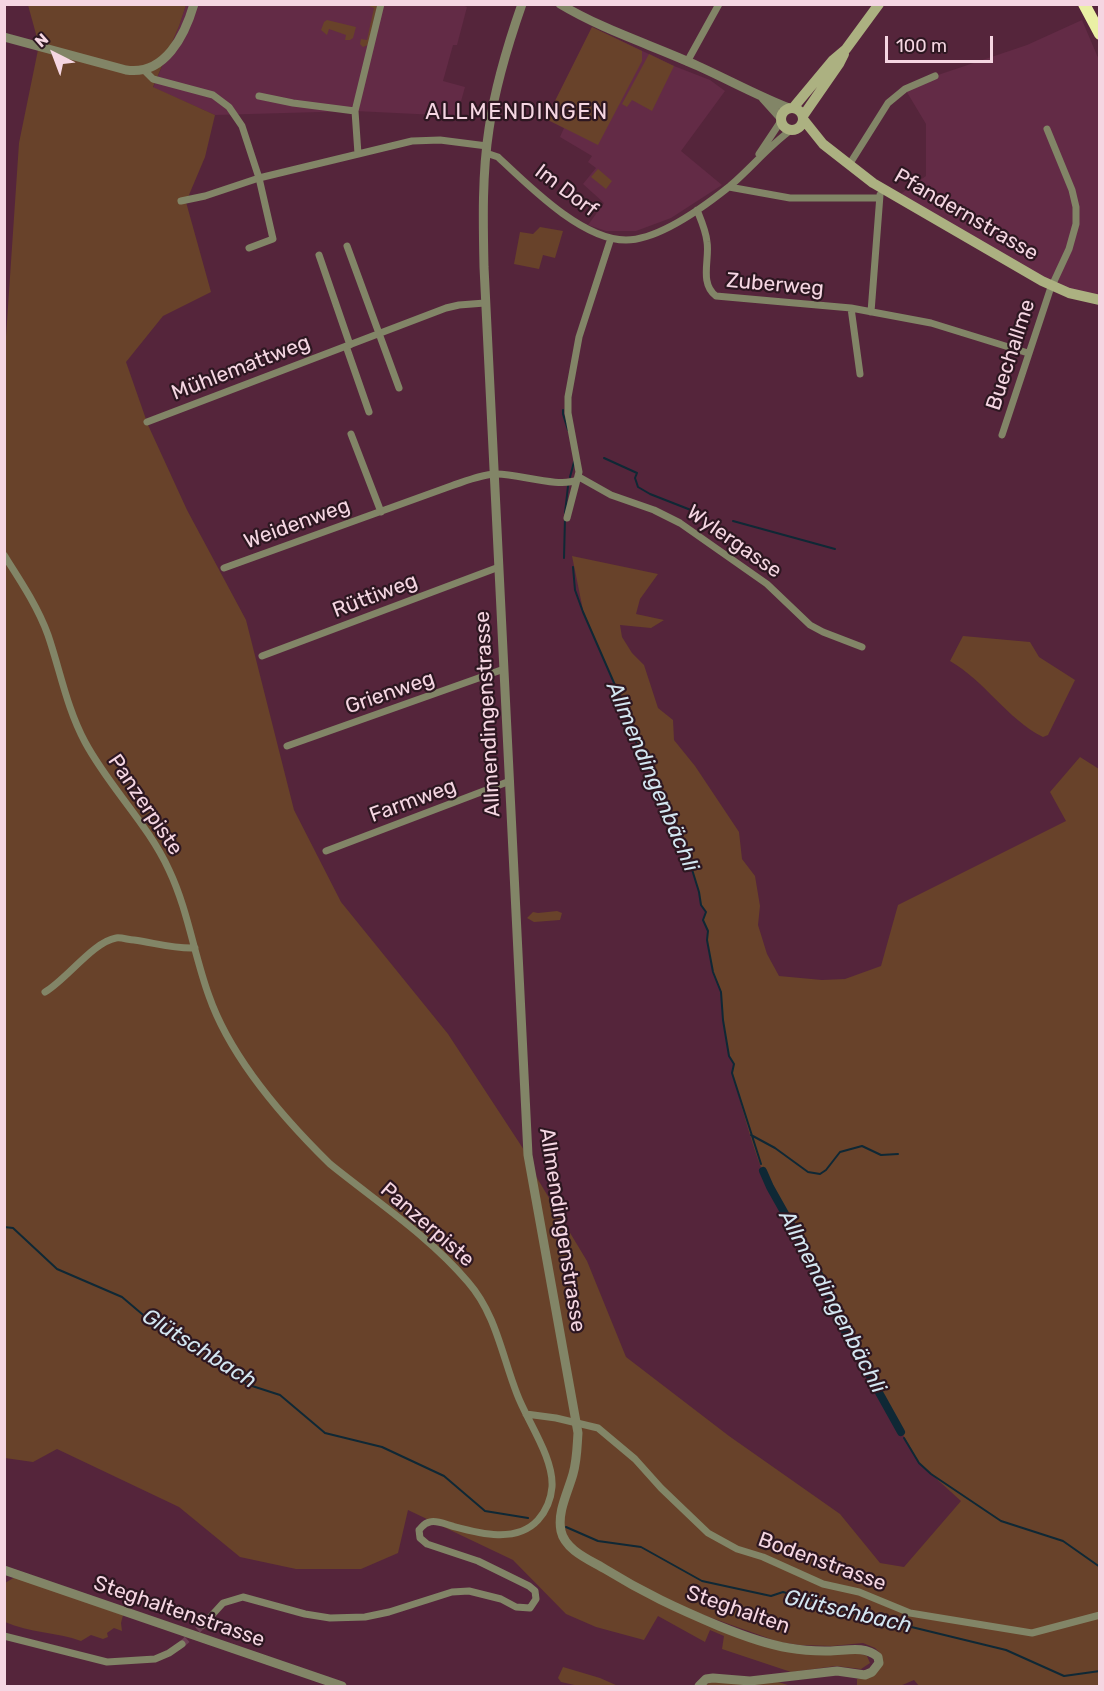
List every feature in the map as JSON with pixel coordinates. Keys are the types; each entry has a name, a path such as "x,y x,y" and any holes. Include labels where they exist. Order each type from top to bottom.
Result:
{"highway":[{"path":"1084,4 1100,33"},
{"path":"1092,4 1100,20"}],"main road":[{"path":"846,50 833,60 791,108 784,111 781,120 784,127 793,130 801,126 803,117 879,4"},
{"path":"791,108 798,109 803,117"},
{"name":"Pfandernstrasse","path":"803,117 823,144"},
{"name":"Pfandernstrasse","path":"793,130 823,144 881,194 1052,286 1100,300"}],"street":[{"path":"4,37 126,70 144,70 163,60 176,44 187,25 194,4"},
{"path":"358,154 355,111 381,4"},
{"name":"Allmendingenstrasse","path":"522,4 497,87 487,149 483,218 485,303 529,1164 576,1422"},
{"path":"687,62 719,4"},
{"path":"566,6 761,97 791,108"},
{"path":"144,70 153,78 213,95 229,107 242,126 259,178 273,239 249,248"},
{"path":"849,165 888,103 906,89 935,76"},
{"path":"259,96 355,111"},
{"path":"761,97 781,120"},
{"name":"Im Dorf","path":"752,164 781,120"},
{"name":"Buechallme","path":"1002,435 1052,286 1070,249 1073,237 1076,215 1072,190 1047,129"},
{"name":"Im Dorf","path":"487,149 574,221 591,231 611,238 627,240 645,237 697,210 729,187 752,164 793,130"},
{"path":"182,201 259,178 422,140 440,140 487,149"},
{"path":"729,187 790,198 881,194 871,312"},
{"name":"Zuberweg","path":"697,210 707,240 706,272 713,295 851,308 931,323 1028,353"},
{"path":"567,518 578,479 578,461 568,412 568,397 579,337 611,238"},
{"path":"347,246 399,388"},
{"path":"319,255 369,412"},
{"name":"Mühlemattweg","path":"147,422 453,306 485,303"},
{"name":"Zuberweg","path":"851,308 860,374"},
{"name":"Weidenweg","path":"351,434 381,512"},
{"name":"Wylergasse","path":"493,474 565,482 578,479 611,495 654,510 681,523 767,584 816,629 862,647"},
{"name":"Weidenweg","path":"224,568 462,482 493,474"},
{"name":"Panzerpiste","path":"4,555 47,633 83,739 101,770 151,839 170,872 209,997 230,1041 253,1076 303,1136 330,1164 437,1249 478,1294 492,1321 517,1395 549,1467 552,1486 548,1505 537,1521 522,1531 511,1534 477,1532 432,1521 424,1523 419,1530 420,1538 427,1544 478,1561 529,1586 535,1591 536,1599 530,1608 516,1607 501,1599 469,1591 453,1592 365,1617 330,1618 305,1614 243,1597 223,1603 203,1625"},
{"name":"Rüttiweg","path":"262,656 499,567"},
{"name":"Grienweg","path":"287,746 504,669"},
{"name":"Farmweg","path":"326,850 510,781"},
{"path":"45,992 62,981 83,959 102,944 116,938 180,949 195,948"},
{"name":"Bodenstrasse","path":"526,1414 591,1425 605,1432 708,1533 737,1549 763,1557 823,1584 859,1592 910,1612 1032,1633 1100,1615"},
{"name":"Steghalten","path":"576,1422 577,1456 560,1516 561,1532 569,1546 650,1596 742,1635 789,1648 826,1652 848,1649 868,1651 879,1660 877,1668 865,1675 837,1671 750,1682 713,1678 706,1679 699,1686"},
{"name":"Steghaltenstrasse","path":"4,1570 342,1686"},
{"path":"4,1636 107,1662 155,1659 182,1644"}],"shaded area":[{"path":"460,4 467,7 457,45 453,45 443,81 465,87 457,116 355,111 215,115 153,88 186,5"},
{"path":"28,5 186,5 153,87 215,115 205,157 186,202 211,292 163,316 126,362 148,425 187,510 246,620 294,810 341,902 448,1034 524,1150 534,1173 587,1261 626,1357 729,1436 840,1514 880,1563 904,1567 961,1501 919,1463 837,1317 823,1283 763,1173 732,1073 734,1064 729,1056 721,991 713,972 707,940 708,931 703,920 706,911 701,905 682,837 639,749 625,708 583,610 572,556 658,574 640,599 636,614 664,620 651,628 620,625 622,637 632,653 644,665 658,708 673,720 674,740 695,766 739,832 742,859 755,876 760,906 758,925 767,954 779,976 822,980 845,979 881,966 898,905 1066,821 1050,792 1080,757 1099,769 1099,1686 919,1686 914,1680 900,1686 857,1686 857,1679 870,1677 882,1655 875,1648 863,1643 832,1646 779,1642 698,1613 664,1606 767,1646 855,1652 867,1656 870,1663 861,1669 836,1666 791,1672 722,1649 724,1636 710,1630 705,1642 658,1616 644,1640 596,1627 566,1614 513,1560 408,1510 398,1553 361,1569 296,1569 240,1557 179,1507 57,1449 33,1462 5,1458 4,366 19,143 39,45"},
{"path":"370,5 377,6 368,45 363,47 360,44 361,39 367,40 374,8"},
{"path":"327,20 356,27 353,38 345,40 346,35 329,29 327,35 321,30"},
{"path":"1082,20 1099,60 1099,300 1069,293 895,198 926,176 926,124 905,89 935,76 1027,45"},
{"path":"592,27 674,66 710,80 725,91 681,151 722,185 671,218 636,231 606,231 588,225 604,203 583,184 596,168 588,162 592,156 560,137 564,128 546,119"},
{"path":"592,27 642,51 642,61 598,145 546,119"},
{"path":"649,54 674,66 652,111 632,100 627,107 622,104"},
{"path":"598,169 612,181 606,189 591,177"},
{"path":"540,227 563,231 555,258 543,255 539,269 514,264 520,232 533,234"},
{"path":"963,636 1030,642 1039,657 1075,680 1048,735 1043,737 1018,720 963,669 950,661"},
{"path":"557,911 562,913 560,920 534,922 527,918 533,912"},
{"path":"15,1577 123,1615 122,1631 114,1628 107,1633 108,1637 103,1639 91,1635 81,1641 5,1622 5,1583"},
{"path":"563,1667 618,1686 579,1686 561,1682 558,1678"},
{"path":"775,1681 788,1685 808,1686 704,1686 711,1682"}],"waterway":[{"path":"563,410 568,430"},
{"path":"604,458 637,473 635,478 638,487 650,494 701,514"},
{"path":"570,477 574,462"},
{"name":"Allmendingenbächli","path":"565,513 568,486"},
{"name":"Allmendingenbächli","path":"564,558 565,518"},
{"path":"733,521 835,549"},
{"name":"Allmendingenbächli","path":"573,567 575,590 583,612 625,708 639,749 682,837 701,905 706,912 703,920 708,931 707,940 713,972 721,992 729,1056 734,1064 732,1073 761,1164"},
{"path":"751,1135 775,1148 808,1172 820,1174 840,1152 862,1146 881,1155 898,1154"},
{"name":"Allmendingenbächli","path":"763,1171 829,1292 837,1317 901,1432"},
{"name":"Glütschbach","path":"4,1227 13,1228 57,1269 122,1297 155,1325 221,1359 246,1384 280,1395 325,1433 382,1447 444,1476 485,1511 528,1518"},
{"name":"Allmendingenbächli","path":"904,1438 919,1463 931,1474 1001,1521 1063,1541 1100,1567"},
{"name":"Glütschbach","path":"566,1527 598,1541 641,1547 702,1581 771,1596 783,1592 854,1613 1006,1650 1064,1676 1100,1671"}],"tunnel":[{"path":"182,1644 203,1625"}],"district":[{"name":"ALLMENDINGEN","path":"517,113"}]}
